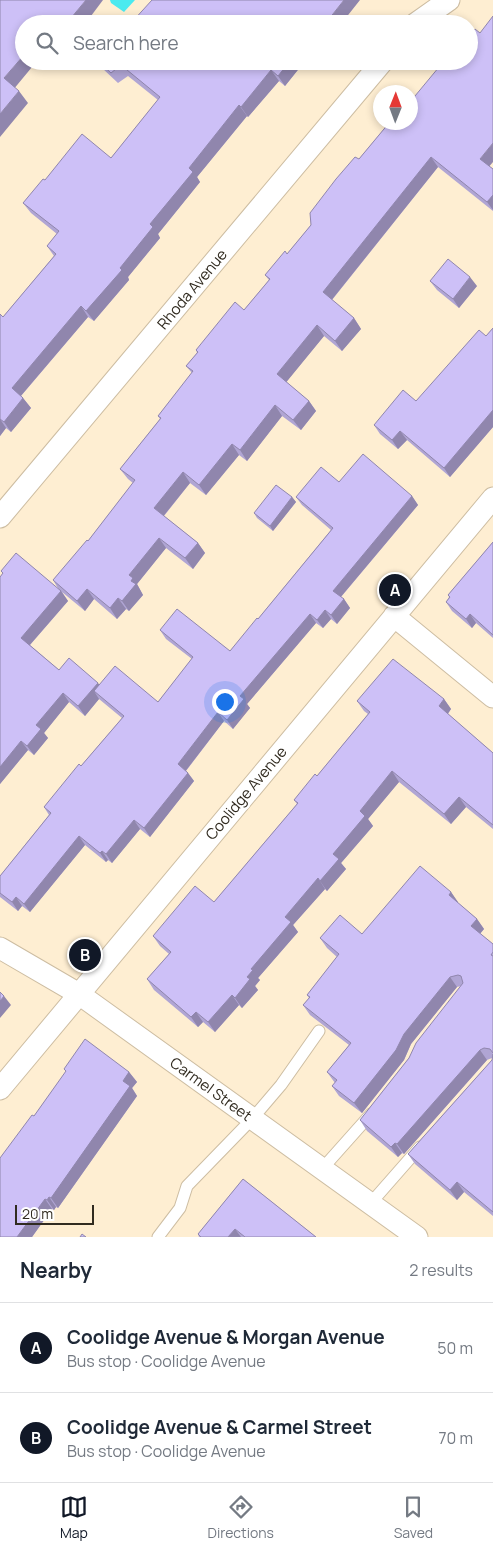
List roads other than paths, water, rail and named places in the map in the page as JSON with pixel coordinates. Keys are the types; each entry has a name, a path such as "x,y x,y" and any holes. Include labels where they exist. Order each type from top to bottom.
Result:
{"street":[{"path":"428,15 448,0"},
{"name":"Rhoda Avenue","path":"0,517 375,70"},
{"name":"Coolidge Avenue","path":"0,1089 493,498"},
{"path":"394,616 493,697"},
{"name":"Carmel Street","path":"0,948 78,994 417,1237"}],"lane":[{"path":"158,1237 180,1208 187,1186 282,1085 319,1031"},
{"path":"322,1169 378,1106"},
{"path":"370,1204 426,1140"}],"water":[{"path":"110,0 135,0 124,12 111,3"}],"place":[{"name":"Coolidge Avenue & Morgan Avenue","path":"395,590"},
{"name":"Coolidge Avenue & Carmel Street","path":"85,955"}]}
